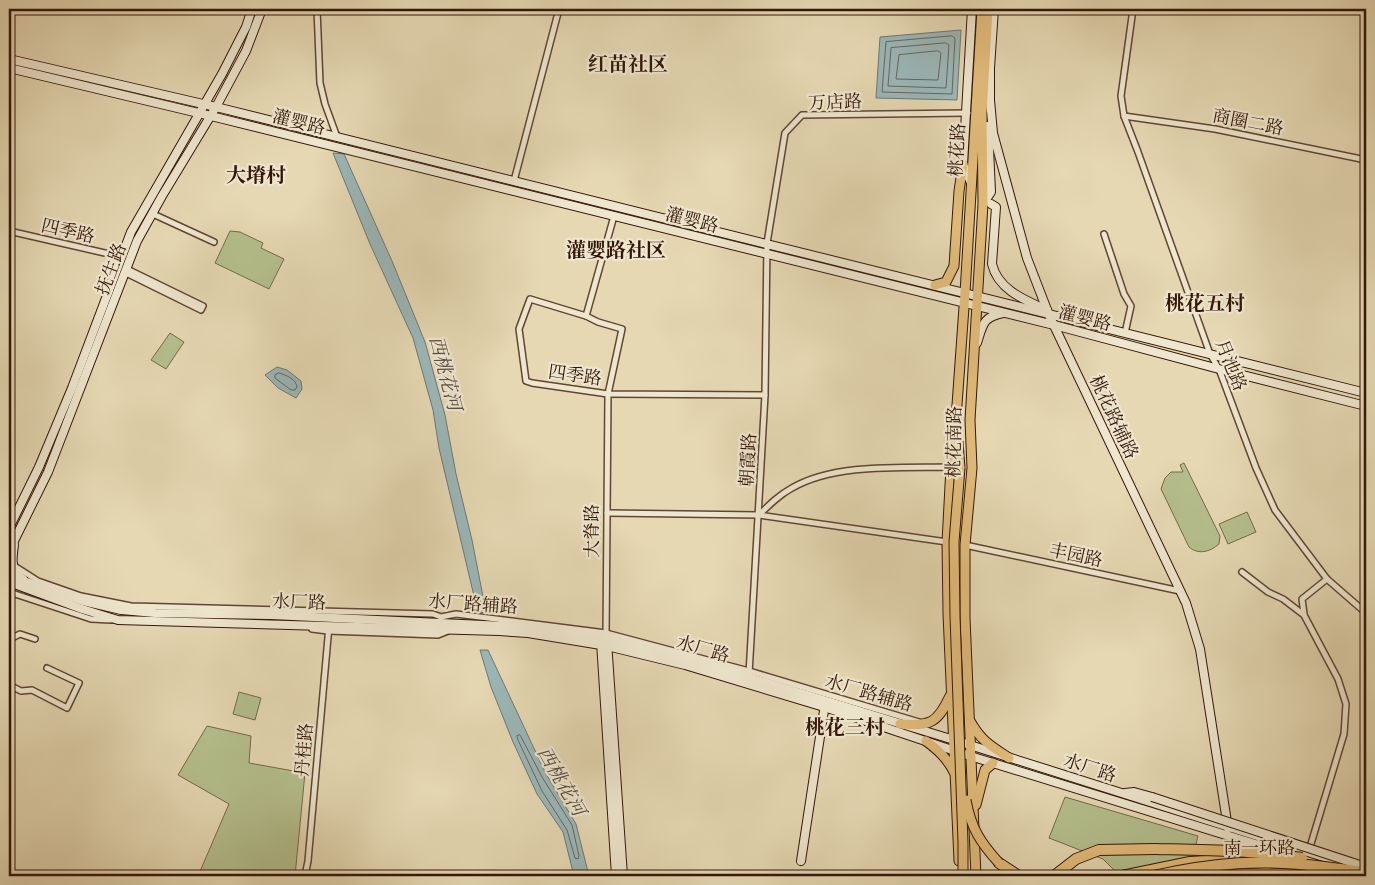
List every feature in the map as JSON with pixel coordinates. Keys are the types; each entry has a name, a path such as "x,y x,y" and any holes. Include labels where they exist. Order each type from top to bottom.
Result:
{"highway":[{"path":"1054,876 1076,859 1099,850 1128,848 1274,853 1335,864 1363,872"},
{"path":"1122,876 1190,862 1218,860 1265,861"},
{"name":"南一环路","path":"1153,876 1190,868 1265,861 1306,864 1363,872"},
{"path":"999,862 1019,876"},
{"name":"南一环路","path":"1198,876 1266,873 1325,876"}],"main road":[{"name":"抚生路","path":"9,528 72,388 131,232 205,105 246,27 252,9"},
{"name":"抚生路","path":"9,551 48,472 138,241 211,116 246,51 262,9"},
{"path":"935,285 946,282 954,266 959,192 971,113 972,9"},
{"name":"桃花路","path":"965,293 971,184 971,113 982,9"},
{"path":"988,9 988,127 991,192 987,204 996,207 992,264 994,272 1006,287 1019,297 1048,312"},
{"name":"桃花南路","path":"976,876 965,618 965,546 972,468 970,420 977,301 987,204 982,113 988,9"},
{"name":"桃花路辅路","path":"994,9 990,68 993,133 1027,258 1048,312 1186,603 1200,649 1229,832"},
{"name":"灌婴路","path":"9,59 216,107 935,285 965,293 977,301 1005,313 1366,406"},
{"name":"灌婴路","path":"9,68 200,113 964,303 977,301 1048,312 1366,393"},
{"path":"963,164 971,184"},
{"name":"桃花南路","path":"962,876 955,775 947,542 958,468 956,420 965,293"},
{"path":"974,352 980,333 988,319 991,316 1005,313"},
{"path":"962,876 963,843 954,616 954,542 958,468 970,420"},
{"path":"958,468 957,542 962,783 969,818 975,833 999,862"},
{"path":"15,538 12,564 18,576 28,584"},
{"name":"水厂路","path":"9,576 83,601 121,610 528,627 604,640 686,658 970,756 1363,872"},
{"name":"水厂路","path":"9,583 118,620 528,633 604,640"},
{"name":"大脊路","path":"604,640 616,876"},
{"name":"大脊路","path":"604,640 623,876"},
{"path":"900,724 927,724 945,708 952,694"},
{"path":"801,861 824,706"},
{"name":"水厂路","path":"824,706 900,724 954,740 1118,793 1229,832"},
{"path":"969,719 978,735 987,744 1009,758"},
{"path":"926,741 949,762 955,775"},
{"path":"973,820 981,779 984,770 992,762"},
{"path":"1118,793 1134,792 1152,797 1310,848 1363,872"}],"street":[{"path":"317,9 320,83 325,104 337,137"},
{"path":"514,181 559,9"},
{"name":"月池路","path":"1133,9 1121,96 1124,116 1210,354 1219,369 1256,468 1275,510 1327,578 1366,613"},
{"name":"万店路","path":"767,243 785,133 802,115 971,113"},
{"name":"商圈二路","path":"1124,116 1215,129 1366,160"},
{"path":"990,166 1002,166"},
{"path":"153,214 214,242"},
{"path":"586,316 614,216"},
{"name":"四季路","path":"9,231 122,257"},
{"path":"1104,234 1124,294 1131,306 1125,333"},
{"name":"朝霞路","path":"748,678 765,395 767,243"},
{"path":"126,271 203,306 201,310 126,271"},
{"name":"四季路","path":"586,316 530,298 519,328 526,381 608,394 765,395"},
{"name":"大脊路","path":"586,316 598,322 622,329 608,394 604,640"},
{"path":"759,515 776,498 792,488 807,480 825,475 894,467 958,468"},
{"path":"607,513 759,515 947,542"},
{"name":"丰园路","path":"965,546 1181,591"},
{"name":"水厂路辅路","path":"12,564 38,581 81,596 131,606 327,610 433,614 441,617 456,614 604,640 629,654 824,706"},
{"path":"1242,572 1268,592 1283,599 1304,615"},
{"path":"1310,848 1344,734 1346,704 1338,678 1304,615 1302,599 1327,578"},
{"path":"9,592 91,619 245,624"},
{"name":"丹桂路","path":"304,876 308,861 329,628"},
{"path":"9,646 12,638 20,634 34,639"},
{"path":"9,685 21,691 32,690 67,708 79,683 47,668"},
{"name":"水厂路辅路","path":"748,678 927,724"}],"green space":[{"path":"230,231 240,232 263,243 261,248 284,259 269,289 215,263"},
{"path":"170,333 184,342 166,369 151,360"},
{"path":"1184,463 1220,536 1219,544 1208,551 1200,552 1189,547 1161,489 1165,478 1171,472 1183,472 1180,465"},
{"path":"1247,512 1256,532 1228,544 1219,524"},
{"path":"239,692 261,698 255,720 233,714"},
{"path":"207,726 251,736 249,763 305,773 295,876 198,876 229,804 178,775"},
{"path":"1065,797 1198,836 1188,876 1120,876 1103,859 1049,838"}],"water":[{"path":"961,30 957,100 876,98 880,37"},
{"path":"333,153 344,154 392,261 425,342 445,415 486,612 478,613 439,448 433,410 413,338 370,244"},
{"path":"277,367 287,370 301,381 302,389 296,398 278,388 265,375"},
{"path":"480,650 488,650 546,774 576,824 589,876 574,876 563,832 537,794 513,742 491,687"}],"district":[{"name":"红苗社区","path":"628,64"},
{"name":"大塉村","path":"256,175"},
{"name":"灌婴路社区","path":"616,250"},
{"name":"桃花五村","path":"1205,303"},
{"name":"桃花三村","path":"845,727"}],"water label":[{"name":"西桃花河","path":"446,373"},
{"name":"西桃花河","path":"562,781"}]}
